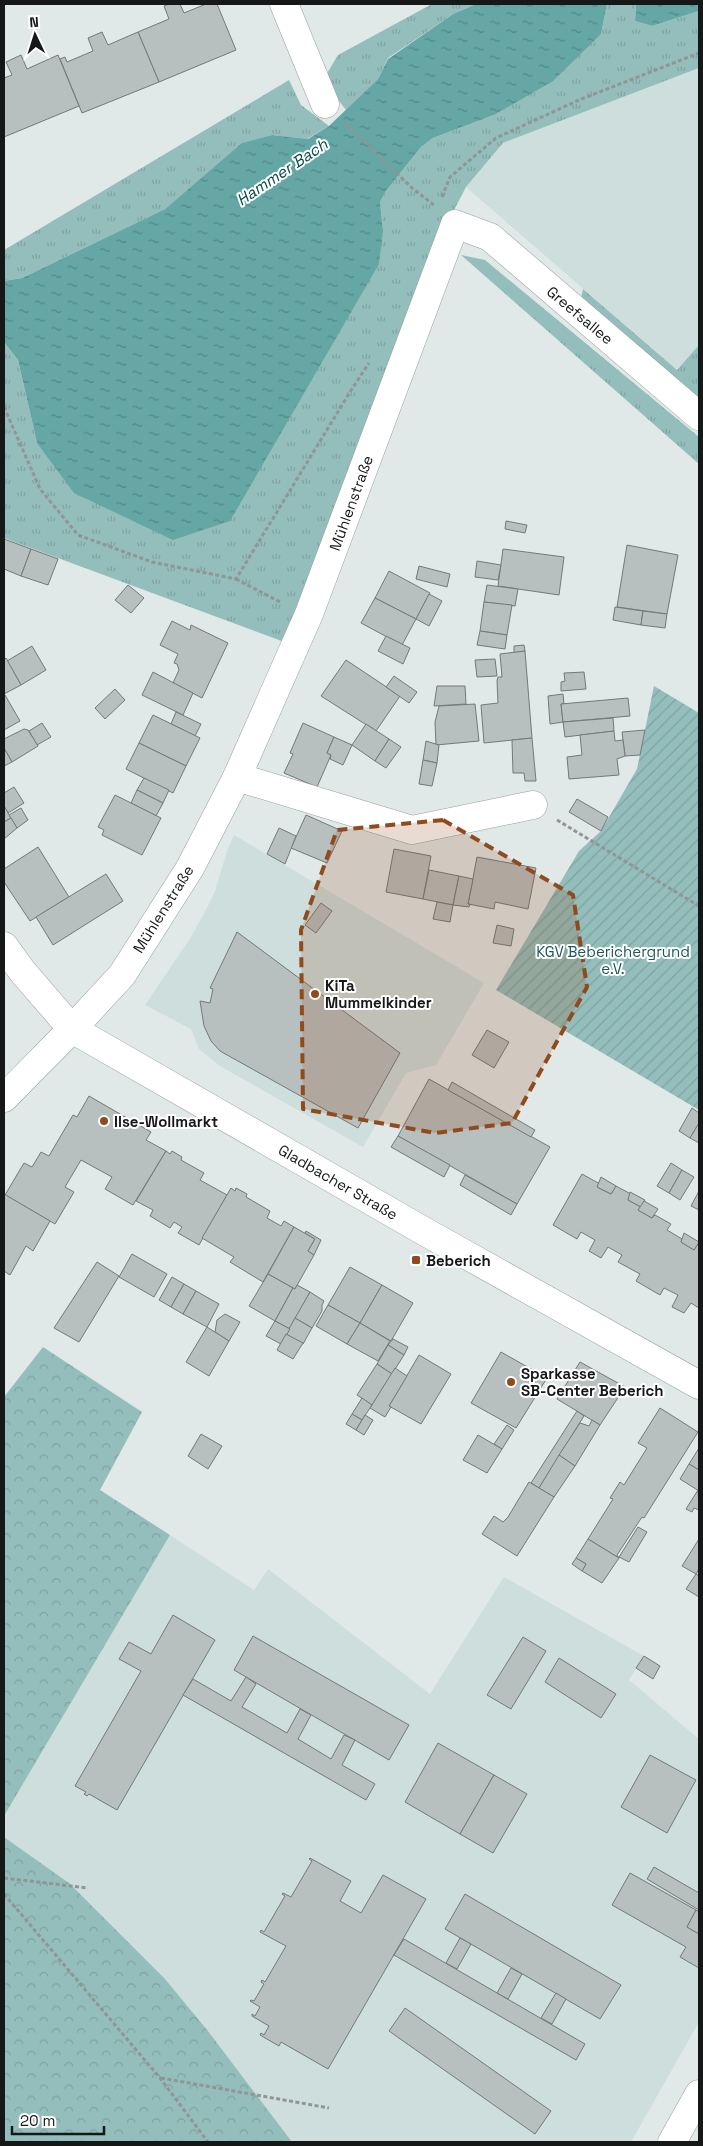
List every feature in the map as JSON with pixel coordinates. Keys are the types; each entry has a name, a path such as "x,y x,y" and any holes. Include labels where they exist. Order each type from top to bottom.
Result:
{"street":[{"path":"284,4 325,104"},
{"name":"Greefsallee","path":"455,224 490,238 699,416"},
{"name":"Mühlenstraße","path":"4,1098 122,975 190,868 237,777 309,614 455,224"},
{"path":"237,777 412,830 533,805"},
{"name":"Gladbacher Straße","path":"4,946 22,971 72,1029 429,1234 699,1385"},
{"path":"672,2142 699,2094"}],"path":[{"path":"325,104 412,188 437,207 450,177 496,138 579,100 699,53"},
{"path":"236,578 371,361"},
{"path":"4,407 40,489 78,535 152,562 236,578 276,601 309,614"},
{"path":"533,805 699,906"},
{"path":"4,1878 88,1888"},
{"path":"4,1894 160,2078 208,2142"},
{"path":"160,2078 329,2108"}],"highlighted area":[{"path":"443,820 573,895 587,987 512,1123 435,1133 303,1109 301,930 337,830"}],"shaded area":[{"path":"699,68 699,345 677,370 466,187 503,143"},
{"name":"KiTa Mummelkinder","path":"234,835 484,983 436,1065 406,1073 363,1147 220,1066 199,1049 191,1029 145,1005 191,937 208,906"},
{"path":"170,1535 254,1590 268,1569 430,1694 504,1577 644,1656 629,1680 699,1739 699,2022 631,2142 292,2142 208,2031 69,1883 4,1837 4,1816"}],"green space":[{"path":"432,4 476,4 453,14 388,58 378,79 346,110 323,80 338,55"},
{"path":"607,4 636,4 635,21 652,26 699,11 699,68 503,143 466,187 440,237 287,643 4,538 4,342 18,360 37,443 383,230 380,202 386,191 421,147 433,138 494,115 601,34"},
{"path":"289,80 301,105 329,126 307,139 272,135 243,143 165,209 22,278 4,281 4,250"},
{"path":"461,255 485,260 699,437 699,464"},
{"path":"583,289 677,370 699,345 699,406 580,303"},
{"name":"KGV Beberichergrund e.V.","path":"654,686 699,713 699,1110 496,990 579,851 601,831 637,769"},
{"path":"43,1347 142,1412 100,1490 170,1535 4,1816 4,1397"},
{"path":"4,1837 69,1883 165,1979 208,2031 292,2142 4,2142"}],"water":[{"name":"Hammer Bach","path":"476,4 607,4 601,34 553,81 494,115 433,138 421,147 386,191 380,202 383,230 379,264 230,521 173,540 74,493 37,443 18,360 4,342 4,281 22,278 165,209 242,143 272,135 308,139 329,126 378,79 388,59 453,14"},
{"path":"636,4 699,4 699,11 652,26 635,21"}],"building":[{"path":"180,4 184,13 206,4 217,4 236,50 159,82 138,32 169,19 164,6"},
{"path":"102,32 108,45 138,32 159,82 82,113 60,59 65,57 67,62 93,51 88,38"},
{"path":"21,55 27,69 58,55 79,106 4,137 4,78 12,75 6,62"},
{"path":"506,521 527,525 525,533 505,529"},
{"path":"4,539 31,549 21,576 4,569"},
{"path":"627,545 678,555 667,614 617,607"},
{"path":"31,549 58,559 48,585 21,576"},
{"path":"503,549 564,557 559,595 498,586"},
{"path":"477,561 501,565 498,580 475,577"},
{"path":"419,566 450,574 447,587 416,579"},
{"path":"389,571 430,593 416,619 375,598"},
{"path":"128,585 144,598 131,613 115,600"},
{"path":"487,585 518,589 515,606 484,602"},
{"path":"429,594 442,601 429,626 416,619"},
{"path":"375,598 416,619 402,645 361,623"},
{"path":"484,602 512,605 507,635 480,631"},
{"path":"615,607 643,611 641,625 613,620"},
{"path":"643,611 667,614 665,628 641,625"},
{"path":"172,621 190,630 191,625 228,643 202,698 173,683 179,670 177,664 174,663 178,654 160,645"},
{"path":"480,631 507,635 505,649 477,645"},
{"path":"386,636 410,648 403,664 378,651"},
{"path":"524,645 525,651 514,653 514,646"},
{"path":"32,646 46,670 21,685 7,661"},
{"path":"525,651 532,738 484,743 481,705 498,703 497,681 498,677 502,677 500,654"},
{"path":"6,658 21,685 4,694 4,660"},
{"path":"495,659 497,676 477,677 475,660"},
{"path":"346,660 400,696 376,731 321,696"},
{"path":"153,672 193,693 183,715 142,695"},
{"path":"584,672 586,689 561,691 561,682 565,681 564,673"},
{"path":"394,676 417,692 409,703 386,687"},
{"path":"437,686 465,686 466,704 434,706"},
{"path":"115,689 125,700 105,719 95,708"},
{"path":"563,694 564,704 561,704 563,722 550,724 548,696"},
{"path":"4,696 20,721 4,730"},
{"path":"628,698 630,716 563,722 561,704"},
{"path":"475,704 479,741 436,745 435,722 439,706"},
{"path":"176,712 201,724 195,736 171,724"},
{"path":"153,715 200,738 186,766 139,743"},
{"path":"613,718 614,731 565,737 563,722"},
{"path":"42,723 51,737 37,745 29,731"},
{"path":"303,723 334,737 327,753 331,755 317,787 284,773 293,754 290,753"},
{"path":"366,724 389,739 375,761 352,745"},
{"path":"24,729 28,730 38,746 12,762 4,748 4,739"},
{"path":"645,730 640,755 625,756 622,732"},
{"path":"614,731 615,741 623,740 625,756 617,759 619,775 569,779 567,757 582,755 580,735"},
{"path":"334,737 352,745 343,765 330,759 331,755 327,753"},
{"path":"532,738 536,781 525,781 524,773 513,773 512,740"},
{"path":"389,739 401,747 386,768 375,761"},
{"path":"426,741 439,745 437,763 423,760"},
{"path":"139,743 186,766 173,793 126,769"},
{"path":"4,748 12,762 4,766"},
{"path":"423,760 437,763 432,786 419,784"},
{"path":"144,778 169,790 163,803 137,790"},
{"path":"14,787 24,803 8,813 4,806 4,793"},
{"path":"137,790 163,803 156,816 131,803"},
{"path":"115,795 161,818 142,855 102,835 104,830 98,827"},
{"path":"577,799 608,817 601,831 569,812"},
{"path":"4,806 11,818 4,822"},
{"path":"21,808 28,820 17,828 9,815"},
{"path":"306,815 342,831 327,863 291,848"},
{"path":"11,818 17,828 4,839 4,822"},
{"path":"279,828 296,836 285,864 267,854"},
{"path":"38,847 69,897 30,921 4,882 4,869"},
{"path":"394,849 431,856 423,899 386,892"},
{"path":"477,857 536,868 528,909 495,902 494,909 468,904"},
{"path":"429,870 459,876 453,905 423,899"},
{"path":"106,874 123,901 53,945 36,917"},
{"path":"459,876 473,879 469,907 453,905"},
{"path":"437,902 453,905 450,922 433,919"},
{"path":"321,903 332,911 316,933 305,925"},
{"path":"497,925 514,929 511,946 493,943"},
{"path":"237,932 400,1053 358,1128 220,1051 211,1041 204,1026 200,1001 210,1003 213,989 210,988"},
{"path":"487,1030 509,1042 494,1068 472,1055"},
{"path":"429,1079 550,1147 517,1204 398,1136"},
{"path":"452,1082 535,1130 531,1137 448,1090"},
{"path":"89,1096 151,1132 146,1140 166,1151 133,1205 105,1189 112,1177 81,1160 65,1187 74,1192 55,1224 5,1195 24,1163 32,1167 41,1152 49,1156 73,1115 77,1117"},
{"path":"692,1108 699,1113 699,1123 690,1138 679,1131"},
{"path":"699,1123 699,1143 690,1138"},
{"path":"398,1136 450,1165 444,1177 391,1147"},
{"path":"166,1151 170,1154 172,1151 182,1157 181,1160 204,1173 200,1180 227,1195 199,1245 178,1233 182,1227 174,1222 170,1228 150,1216 153,1210 136,1201"},
{"path":"671,1163 682,1170 669,1193 657,1186"},
{"path":"682,1170 694,1177 680,1200 669,1193"},
{"path":"582,1174 600,1184 597,1187 611,1194 616,1186 631,1194 628,1200 641,1207 638,1210 652,1218 655,1215 671,1224 667,1230 682,1239 681,1242 694,1250 699,1242 699,1308 691,1303 684,1313 672,1307 678,1295 664,1288 660,1295 636,1281 640,1274 618,1262 622,1255 608,1247 601,1258 589,1251 595,1240 581,1232 577,1239 553,1225"},
{"path":"465,1175 517,1204 511,1215 460,1185"},
{"path":"601,1177 616,1186 611,1194 597,1187"},
{"path":"231,1188 235,1191 236,1188 247,1194 246,1197 270,1211 267,1218 281,1226 284,1221 294,1227 263,1282 230,1262 234,1257 202,1238"},
{"path":"699,1191 699,1210 691,1206"},
{"path":"630,1192 645,1200 641,1207 628,1200"},
{"path":"4,1194 50,1221 33,1251 26,1246 10,1275 4,1271"},
{"path":"644,1201 658,1209 652,1218 638,1210"},
{"path":"294,1227 315,1239 308,1251 314,1255 295,1289 268,1274"},
{"path":"306,1231 321,1240 314,1255 308,1251 315,1239 305,1233"},
{"path":"684,1233 699,1242 694,1250 681,1242"},
{"path":"132,1254 167,1274 154,1297 119,1277"},
{"path":"97,1262 119,1276 79,1342 54,1328"},
{"path":"350,1267 382,1285 360,1323 328,1305"},
{"path":"268,1274 293,1288 275,1321 249,1306"},
{"path":"172,1277 184,1284 171,1307 159,1300"},
{"path":"184,1284 196,1291 183,1314 171,1307"},
{"path":"297,1285 310,1292 290,1329 275,1321 293,1288 295,1289"},
{"path":"382,1285 413,1303 391,1341 360,1323"},
{"path":"196,1291 219,1304 207,1327 183,1314"},
{"path":"310,1292 324,1301 322,1311 312,1328 295,1318"},
{"path":"328,1305 360,1323 347,1344 316,1326"},
{"path":"225,1314 240,1322 229,1341 215,1332 217,1320"},
{"path":"295,1318 312,1328 303,1344 286,1334"},
{"path":"275,1321 290,1329 281,1344 266,1336"},
{"path":"360,1323 390,1341 378,1361 347,1344"},
{"path":"207,1327 229,1341 209,1376 186,1362"},
{"path":"286,1334 303,1343 293,1359 277,1350"},
{"path":"393,1339 408,1347 404,1355 388,1345"},
{"path":"388,1345 404,1355 392,1374 377,1364"},
{"path":"501,1352 547,1378 516,1428 471,1403"},
{"path":"419,1355 451,1374 421,1424 389,1406"},
{"path":"580,1362 625,1387 600,1425 557,1399"},
{"path":"377,1364 392,1374 372,1405 357,1395"},
{"path":"395,1368 407,1376 389,1406 391,1407 385,1417 370,1408"},
{"path":"362,1398 372,1405 362,1420 352,1414"},
{"path":"660,1408 698,1432 644,1518 642,1517 617,1555 619,1558 588,1539 613,1499 610,1498 620,1482 624,1485 647,1448 638,1443"},
{"path":"577,1411 584,1416 539,1488 531,1483"},
{"path":"352,1414 362,1420 356,1430 346,1424"},
{"path":"365,1415 373,1420 364,1435 356,1430"},
{"path":"592,1420 600,1425 575,1466 559,1455 580,1423 589,1426"},
{"path":"507,1425 514,1430 502,1449 494,1444"},
{"path":"201,1434 222,1446 208,1469 188,1456"},
{"path":"478,1435 502,1449 487,1473 463,1460"},
{"path":"699,1448 699,1470 689,1464"},
{"path":"559,1455 575,1466 554,1497 539,1488"},
{"path":"689,1464 699,1470 699,1491 680,1479"},
{"path":"529,1482 554,1497 517,1556 482,1534 494,1516 503,1522 508,1517"},
{"path":"698,1490 699,1510 694,1508 692,1512 686,1509"},
{"path":"638,1527 647,1532 629,1562 619,1557"},
{"path":"588,1539 619,1558 602,1583 582,1571 586,1564 576,1558"},
{"path":"699,1539 699,1569 696,1574 682,1566"},
{"path":"576,1558 586,1564 582,1571 572,1564"},
{"path":"696,1574 699,1576 699,1597 686,1589"},
{"path":"173,1615 215,1640 117,1810 89,1794 87,1796 84,1794 86,1792 75,1786 141,1671 119,1659 129,1642 151,1654"},
{"path":"253,1636 409,1725 389,1760 234,1670"},
{"path":"523,1637 546,1651 511,1709 487,1695"},
{"path":"644,1656 660,1666 653,1679 636,1668"},
{"path":"559,1658 616,1694 601,1718 545,1682"},
{"path":"246,1677 256,1684 242,1707 287,1733 300,1709 311,1715 298,1739 331,1759 344,1735 355,1740 342,1765 375,1784 366,1800 183,1695 193,1679 231,1701"},
{"path":"438,1743 494,1775 460,1834 405,1802"},
{"path":"650,1755 696,1780 667,1833 621,1807"},
{"path":"494,1775 527,1794 493,1853 460,1834"},
{"path":"310,1858 351,1881 340,1901 361,1913 383,1875 426,1899 328,2069 281,2042 279,2046 260,2035 261,2033 264,2035 269,2026 252,2016 252,2014 255,2016 260,2007 250,2001 254,2001 264,1984 261,1982 262,1980 265,1982 286,1946 260,1932 261,1930 264,1932 285,1896 282,1894 291,1897 312,1861"},
{"path":"654,1867 699,1893 699,1910 647,1879"},
{"path":"630,1873 696,1910 687,1927 699,1934 699,1968 680,1957 686,1947 612,1905"},
{"path":"465,1894 621,1985 600,2019 445,1929"},
{"path":"696,1910 699,1912 699,1934 687,1927"},
{"path":"460,1938 471,1944 457,1969 446,1963"},
{"path":"404,1939 585,2044 576,2060 394,1955"},
{"path":"511,1968 522,1974 508,1999 497,1993"},
{"path":"556,1993 566,1999 552,2024 541,2018"},
{"path":"405,2008 551,2111 535,2134 389,2031"}],"place":[{"name":"KiTa Mummelkinder","path":"315,994"},
{"name":"Ilse-Wollmarkt","path":"104,1121"},
{"name":"Beberich","path":"416,1260"},
{"name":"Sparkasse SB-Center Beberich","path":"511,1382"}]}
